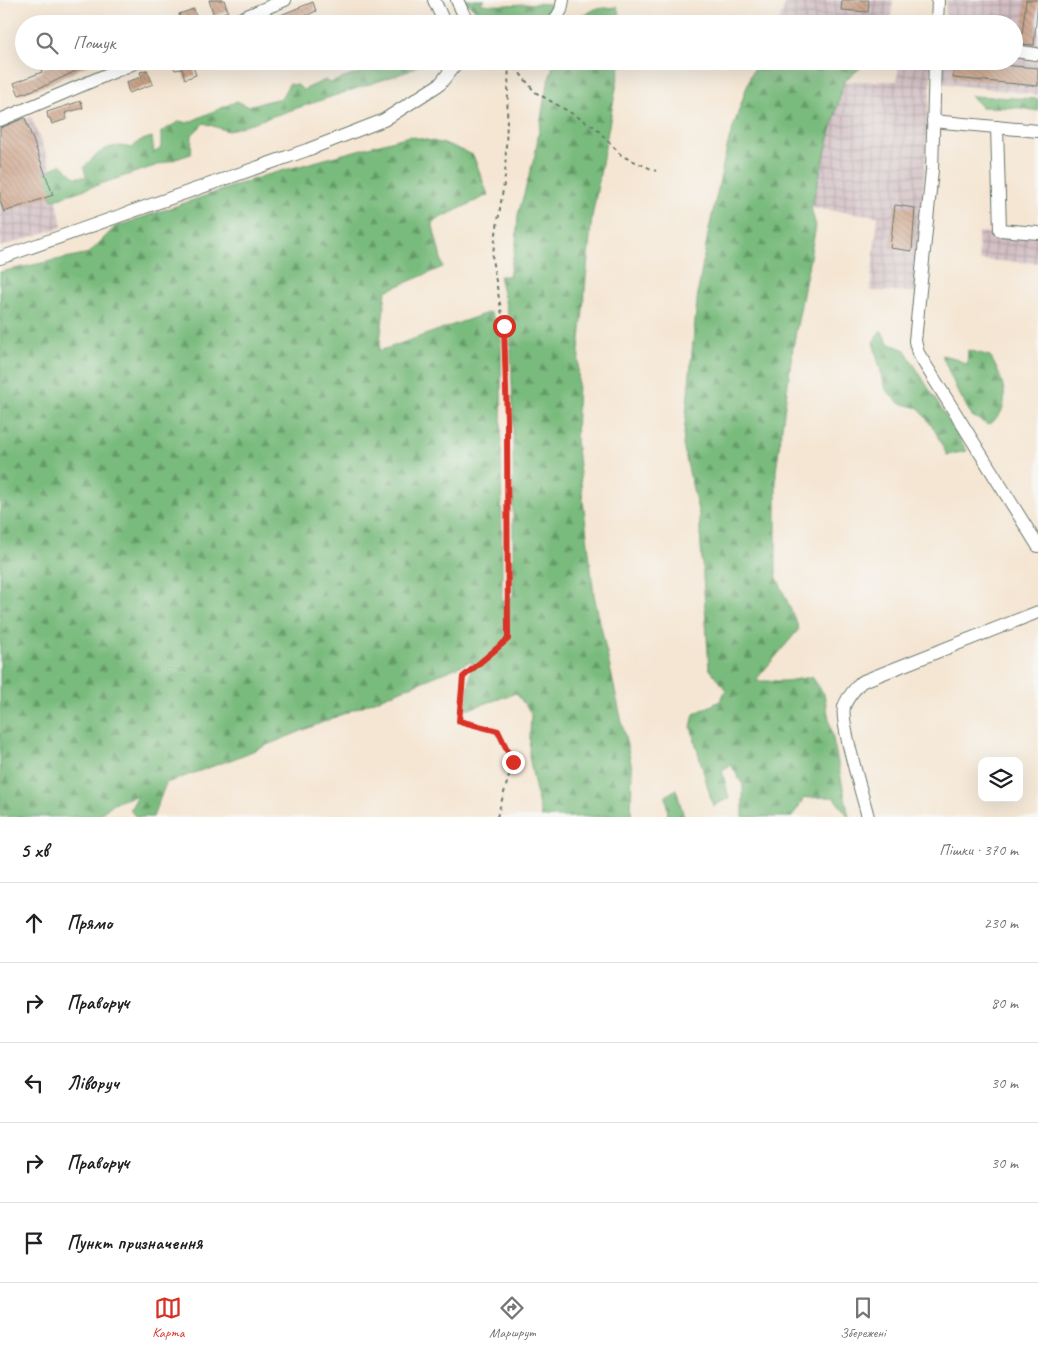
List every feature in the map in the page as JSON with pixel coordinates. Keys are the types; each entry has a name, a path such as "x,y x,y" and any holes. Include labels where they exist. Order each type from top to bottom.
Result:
{"street":[{"path":"249,15 284,0"},
{"path":"434,0 442,15"},
{"path":"457,0 464,15"},
{"path":"558,15 563,0"},
{"path":"937,15 938,0"},
{"path":"1023,52 1036,54"},
{"path":"0,120 118,70"},
{"path":"0,258 307,150 384,120 440,84 452,70"},
{"path":"934,70 932,170 915,341 916,347 1038,546"},
{"path":"933,121 1038,131"},
{"path":"998,127 1000,230 1038,233"},
{"path":"868,817 846,734 844,708 851,694 862,682 1038,612"}],"path":[{"path":"497,817 513,762 498,731 459,721 463,677 508,639 507,420 504,326 492,259 505,177 509,70"},
{"path":"517,70 535,92 595,127 622,156 656,172"}],"shaded area":[{"path":"787,0 893,0 891,15 781,15"},
{"path":"946,0 1038,0 1038,95 942,83 943,70 1023,70 1023,15 945,15"},
{"path":"898,70 931,70 916,292 870,291 878,216 811,208 844,81 897,81"},
{"path":"31,117 50,164 62,227 0,247 0,129"},
{"path":"978,232 1038,237 1038,263 979,260"}],"green space":[{"path":"463,0 485,0 479,3 487,5 537,3 554,5 552,15 473,15 475,9"},
{"path":"617,7 620,15 584,15 595,9"},
{"path":"359,70 410,70 228,131 204,123 192,135 191,154 52,200 40,176 61,164 75,177 86,177 84,167 105,149 117,146 132,148 139,141 152,137 154,153 161,148 161,132 180,121 187,123 237,101 247,106 281,98 289,84 298,85 303,90 325,80 330,83 358,73"},
{"path":"552,70 619,70 592,217 579,351 576,440 594,595 632,768 631,817 541,817 529,756 531,713 516,693 466,710 472,661 233,759 166,783 153,817 136,817 130,810 138,795 114,803 97,817 0,817 0,272 89,253 115,227 263,176 409,136 449,145 473,155 488,195 432,222 443,267 386,291 379,351 490,312 501,330 502,602 513,596 513,415 510,322 499,276 509,276 516,243 518,215 535,155 545,95"},
{"path":"754,70 858,70 844,81 811,208 816,226 793,347 776,471 776,575 799,629 755,681 786,681 812,677 824,694 849,817 833,797 804,798 792,817 743,817 743,785 731,765 722,770 729,798 713,806 691,727 694,714 720,701 726,690 709,668 699,515 683,445 698,291 708,234 728,143"},
{"path":"971,96 1038,99 1038,111 1021,108 981,107"},
{"path":"881,330 888,343 905,350 967,451 947,455 934,429 919,408 899,403 886,390 873,342"},
{"path":"968,350 990,356 1002,384 1004,392 1003,407 999,415 988,425 972,416 956,388 942,355 955,358 967,365"},
{"path":"676,789 684,817 668,817 666,796"}],"building":[{"path":"209,0 224,0 228,11 214,15"},
{"path":"842,0 869,0 868,12 841,10"},
{"path":"1026,0 1038,0 1034,45 1023,44"},
{"path":"313,2 316,11 308,15 280,15"},
{"path":"194,9 196,15 179,15"},
{"path":"1023,67 1038,68 1038,86 953,78 953,70 1023,70"},
{"path":"41,70 78,70 47,85 19,95 14,83 42,72"},
{"path":"147,70 153,84 129,93 126,82 142,77 140,72"},
{"path":"182,70 194,70 196,75 185,79"},
{"path":"81,101 83,108 65,113 67,119 52,124 50,118 48,118 47,112"},
{"path":"25,118 53,195 4,212 0,201 0,128"},
{"path":"895,205 915,208 912,251 890,248"}],"route":[{"path":"504,326 507,420 508,639 463,677 459,721 498,731 513,762"}]}
